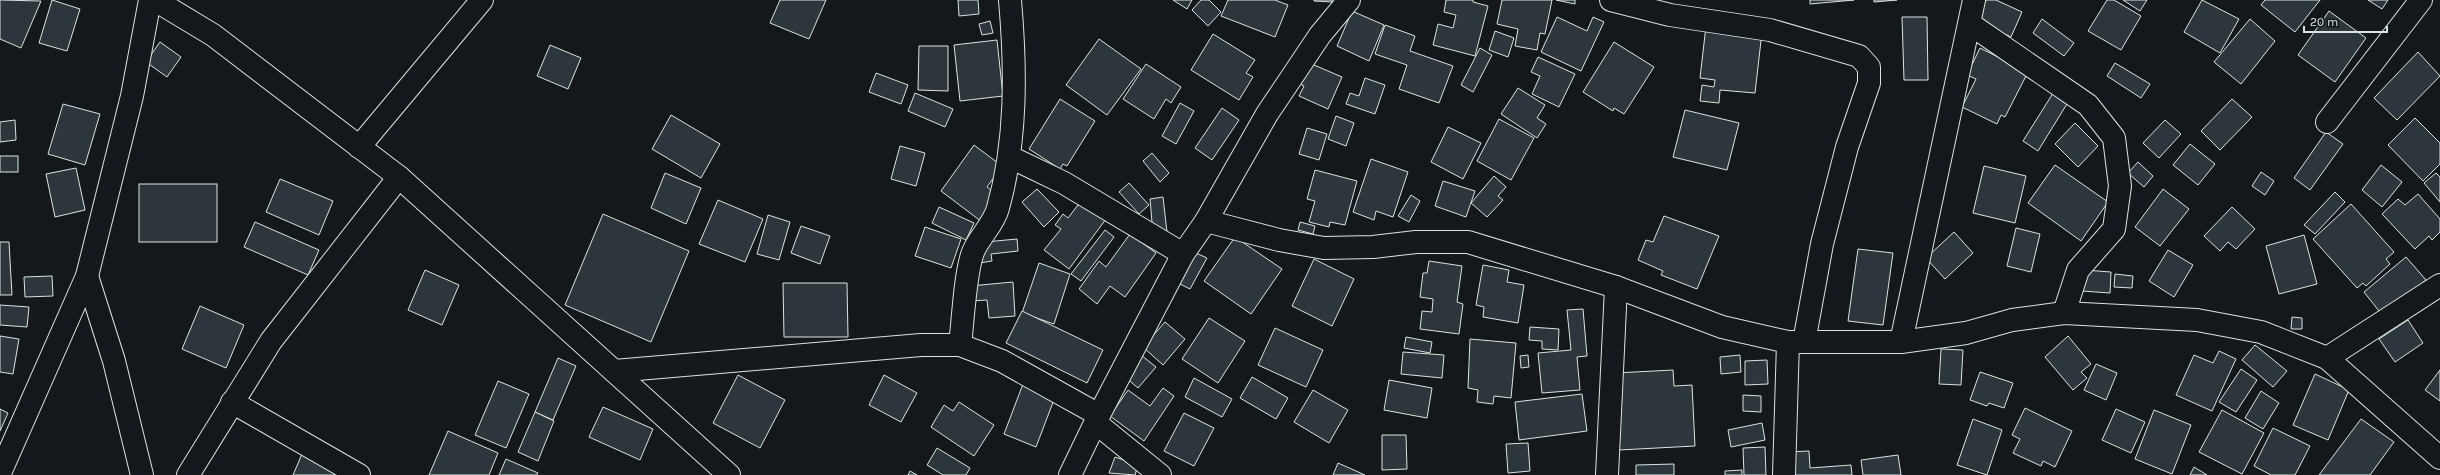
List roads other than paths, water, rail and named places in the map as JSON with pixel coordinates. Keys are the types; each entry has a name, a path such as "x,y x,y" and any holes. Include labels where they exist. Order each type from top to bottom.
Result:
{"street":[{"path":"0,473 87,276 132,96 150,0"},
{"path":"155,0 213,35 399,177 729,475"},
{"path":"359,147 482,0"},
{"path":"960,345 970,260 976,246 998,210 1010,158 1015,87 1010,0"},
{"path":"1070,475 1097,419 1183,254 1206,221 1267,114 1320,35 1349,0"},
{"path":"1611,0 1653,6 1770,30 1859,56 1869,67 1870,83 1847,147 1796,342 1784,475"},
{"path":"1901,342 1974,0"},
{"path":"2327,122 2420,0"},
{"path":"1970,24 2088,105 2114,138 2120,186 2114,229 2078,270 2064,313"},
{"path":"1010,158 1064,184 1183,254"},
{"path":"188,475 232,402 272,341 399,177"},
{"path":"1206,221 1279,240 1324,248 1373,247 1416,242 1468,242 1616,287 1722,326 1796,342 1901,342 1966,333 2012,320 2064,313 2197,320 2261,332 2327,358 2440,458"},
{"path":"87,276 114,361 142,475"},
{"path":"2327,358 2440,285"},
{"path":"1608,475 1616,287"},
{"path":"614,371 921,345 960,345 1002,361 1097,419 1160,475"},
{"path":"232,402 359,475"}]}
